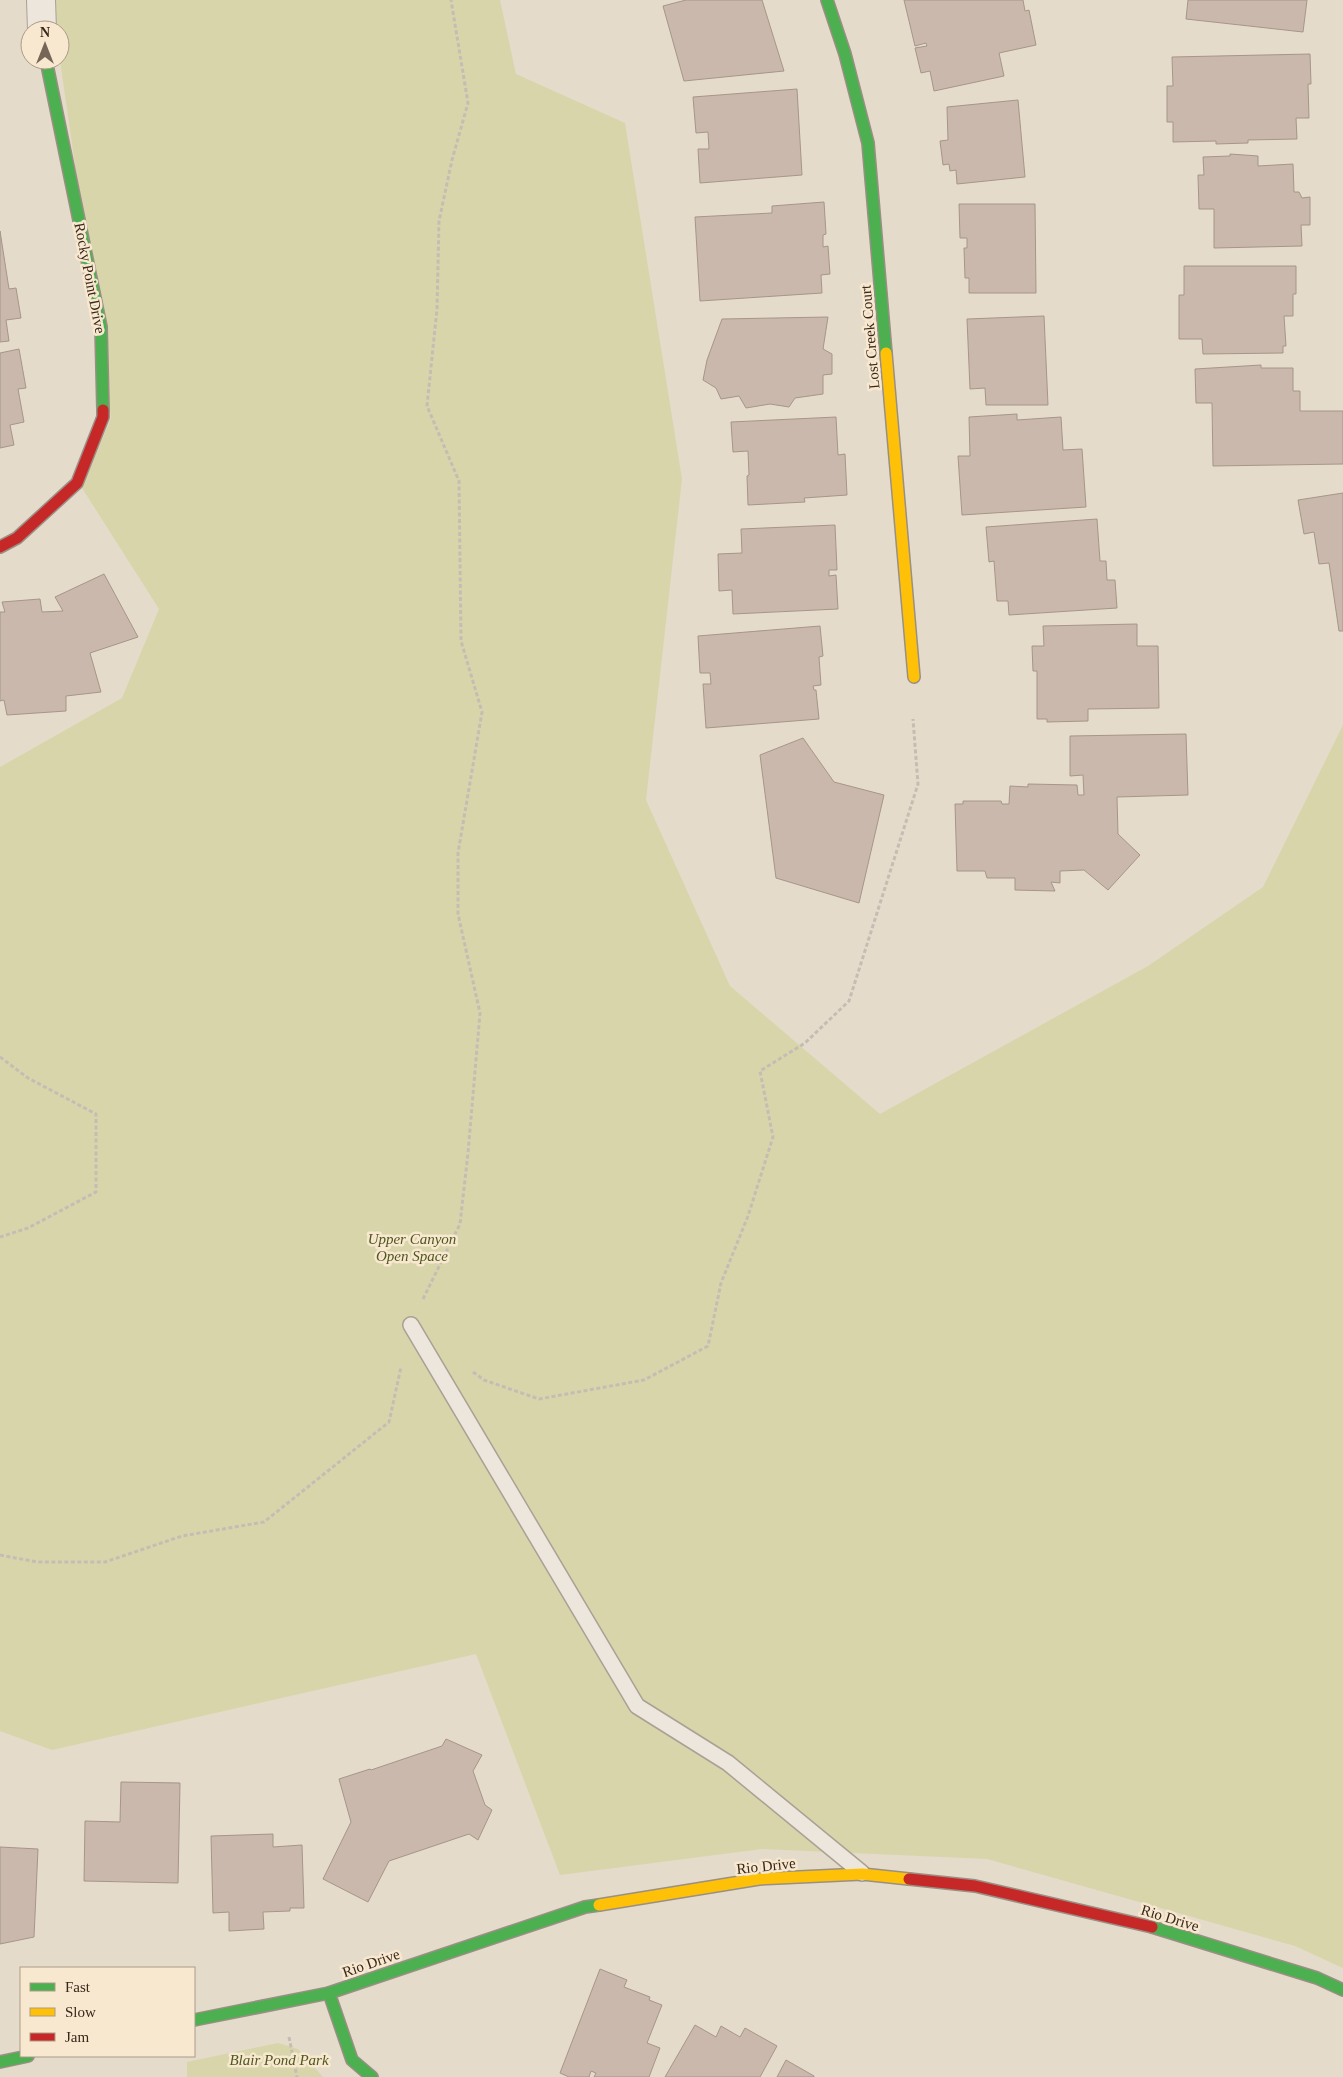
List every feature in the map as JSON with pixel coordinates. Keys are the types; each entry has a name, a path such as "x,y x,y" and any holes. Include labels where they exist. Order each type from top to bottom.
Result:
{"street":[{"path":"40,0 41,20"},
{"name":"Lost Creek Court","path":"827,0 845,54 868,143 914,677"},
{"name":"Rocky Point Drive","path":"0,547 17,538 77,483 103,417 101,327 48,70"},
{"name":"Rio Drive","path":"195,2020 329,1993 585,1907 759,1880 862,1874 975,1886 1139,1923 1317,1978 1343,1990"},
{"path":"329,1993 352,2060 372,2077"},
{"path":"0,2062 23,2057"}],"lane":[{"path":"411,1325 637,1706 728,1763 862,1874"}],"path":[{"path":"0,1555 37,1562 105,1562 182,1536 264,1522 389,1422 411,1325 460,1224 480,1013 458,914 458,853 482,712 462,641 459,481 427,406 436,309 439,221 452,160 468,103 451,0"},
{"path":"469,1369 484,1380 539,1399 644,1380 708,1346 721,1283 748,1216 773,1136 760,1071 805,1043 848,1001 918,784 913,719"},
{"path":"0,1057 28,1078 96,1114 96,1192 28,1228 0,1237"},
{"path":"282,2002 297,2077"}],"green space":[{"name":"Upper Canyon Open Space","path":"46,0 500,0 516,74 625,123 682,479 646,800 730,986 880,1114 1148,966 1263,887 1343,725 1343,1968 1295,1946 987,1859 762,1849 560,1875 476,1654 52,1750 0,1731 0,767 122,698 159,609 82,488 111,418 61,70 70,70 70,20 47,20"},
{"name":"Blair Pond Park","path":"278,2043 298,2049 323,2077 187,2077 187,2062"}],"building":[{"path":"686,0 762,0 784,71 684,81 663,6"},
{"path":"904,0 1023,0 1025,11 1029,10 1036,45 999,53 1004,76 934,91 930,71 921,73 915,48 927,46 926,43 915,46"},
{"path":"1188,0 1307,0 1303,32 1186,19"},
{"path":"1310,54 1311,84 1308,84 1309,118 1296,118 1297,139 1248,140 1248,143 1216,144 1216,141 1173,142 1173,122 1167,122 1167,86 1173,86 1172,57"},
{"path":"797,89 802,175 700,183 698,149 709,149 708,132 696,133 693,97"},
{"path":"1018,100 1025,177 957,184 956,170 950,171 949,164 943,165 940,141 948,140 947,107"},
{"path":"1230,154 1258,156 1258,166 1293,164 1294,192 1299,192 1302,198 1310,197 1310,225 1301,225 1302,246 1214,248 1214,209 1199,209 1198,175 1204,175 1203,157 1230,156"},
{"path":"824,202 826,234 823,235 823,247 828,246 830,274 821,275 822,293 700,301 695,217 772,213 772,206"},
{"path":"959,204 1035,204 1036,293 969,293 969,278 965,278 964,248 967,248 967,238 960,238"},
{"path":"0,231 9,289 16,288 21,318 6,320 9,341 0,342"},
{"path":"1184,266 1296,266 1296,294 1293,294 1293,316 1284,316 1286,346 1283,346 1283,353 1203,354 1202,339 1179,339 1179,295 1184,295"},
{"path":"1044,316 1048,405 986,405 985,388 970,389 967,319"},
{"path":"828,317 823,349 832,354 832,374 823,375 823,394 795,398 789,407 770,404 746,408 739,396 721,399 716,388 703,380 707,360 722,319"},
{"path":"19,349 26,388 18,389 24,422 10,425 14,445 0,448 0,353"},
{"path":"1261,365 1261,368 1293,368 1293,391 1300,391 1300,411 1343,411 1343,464 1213,466 1212,403 1196,403 1195,369"},
{"path":"1017,414 1017,420 1061,417 1063,450 1082,449 1086,507 962,515 958,456 970,456 969,417"},
{"path":"836,417 838,455 845,454 847,495 804,498 805,502 748,505 748,451 733,452 731,422"},
{"path":"1343,493 1343,631 1339,631 1329,563 1319,564 1314,532 1304,534 1298,500"},
{"path":"1097,519 1100,561 1106,561 1107,580 1115,580 1117,608 1009,615 1008,601 997,601 994,561 989,562 986,527"},
{"path":"835,525 837,570 829,570 829,576 836,575 838,609 733,614 732,590 719,591 718,554 742,553 741,529"},
{"path":"104,574 138,637 90,653 101,692 66,696 66,711 7,715 4,700 0,701 0,612 5,612 2,602 40,599 42,612 63,611 55,597"},
{"path":"1137,624 1137,646 1158,646 1159,708 1088,709 1088,721 1047,722 1047,719 1037,719 1037,671 1033,671 1032,646 1044,646 1043,626"},
{"path":"820,626 823,656 819,657 821,685 813,686 814,690 816,690 819,719 706,728 703,684 711,684 710,673 700,673 698,636"},
{"path":"1186,734 1188,795 1117,797 1118,834 1140,855 1108,890 1084,870 1060,871 1060,883 1051,882 1055,891 1015,890 1015,878 987,878 985,871 957,871 955,804 963,804 963,801 1001,801 1002,804 1009,804 1010,786 1028,787 1028,784 1077,785 1078,795 1084,795 1083,775 1070,776 1070,736"},
{"path":"803,738 834,782 884,795 859,903 776,878 760,755"},
{"path":"446,1739 482,1755 473,1771 485,1805 492,1810 478,1840 469,1834 389,1861 368,1902 323,1879 351,1822 339,1779 442,1746"},
{"path":"121,1782 180,1783 178,1883 84,1881 85,1821 120,1822"},
{"path":"273,1834 273,1847 302,1845 304,1908 290,1908 290,1911 263,1912 264,1929 229,1931 229,1912 213,1913 211,1836"},
{"path":"0,1847 38,1849 34,1937 0,1944"},
{"path":"600,1969 627,1980 624,1987 650,1997 649,2000 662,2005 647,2043 660,2048 649,2077 594,2077 596,2073 591,2071 589,2077 569,2077 560,2073"},
{"path":"695,2025 716,2037 721,2026 740,2037 745,2028 777,2046 760,2077 665,2077"},
{"path":"786,2060 814,2076 814,2077 777,2077"}],"traffic: fast":[{"path":"827,0 845,54 868,143 886,353"},
{"path":"48,70 101,327 103,410"},
{"path":"195,2020 329,1993 585,1907 599,1905"},
{"path":"1152,1927 1317,1978 1343,1990"},
{"path":"329,1993 352,2060 372,2077"},
{"path":"0,2062 23,2057"}],"traffic: slow":[{"path":"886,353 914,677"},
{"path":"599,1905 759,1879 862,1874 909,1879"}],"traffic: jam":[{"path":"0,547 17,538 77,483 103,417 103,410"},
{"path":"909,1879 975,1886 1152,1927"}]}
